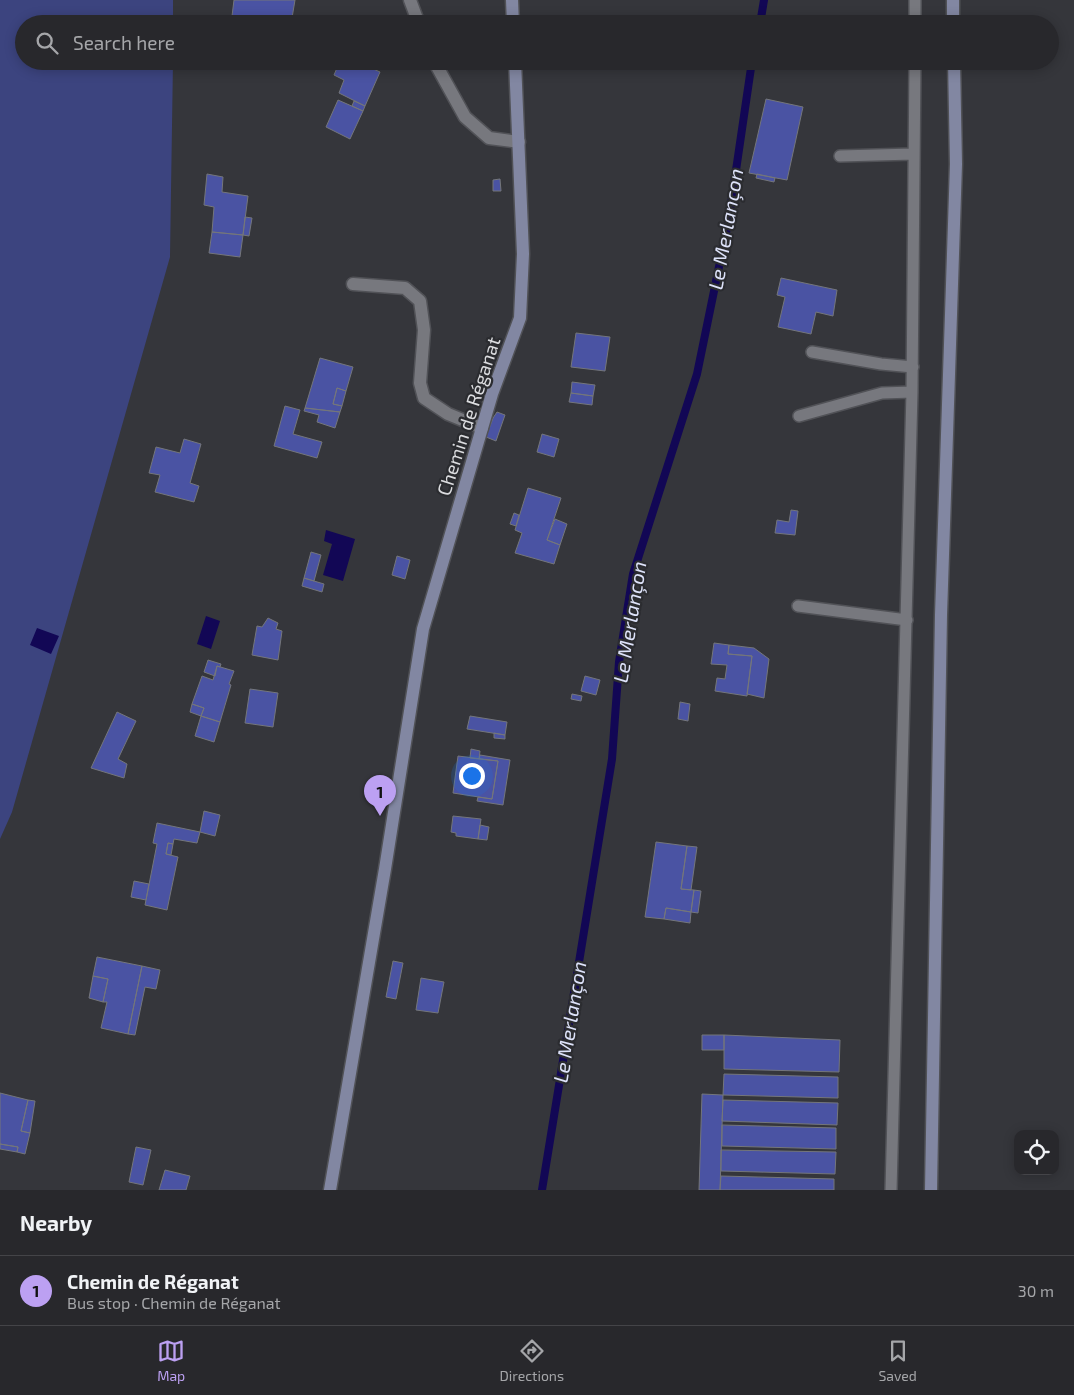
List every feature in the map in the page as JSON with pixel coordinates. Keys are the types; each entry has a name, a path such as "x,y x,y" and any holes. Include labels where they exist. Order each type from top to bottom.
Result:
{"street":[{"path":"410,0 416,15"},
{"path":"512,0 513,15"},
{"path":"953,0 953,15"},
{"path":"439,70 465,117 489,138 519,142"},
{"name":"Chemin de Réganat","path":"330,1190 385,869 423,628 492,394 520,318 523,254 515,70"},
{"path":"931,1190 941,615 956,164 954,70"},
{"path":"353,284 405,288 420,301 424,330 420,383 424,398 448,414 482,428"}],"lane":[{"path":"915,0 915,15"},
{"path":"892,1190 912,392 915,70"},
{"path":"840,156 913,154"},
{"path":"812,352 881,364 912,367"},
{"path":"799,416 882,392 912,392"},
{"path":"798,606 906,620"}],"shaded area":[{"path":"0,0 173,0 173,15 15,15 15,70 173,70 170,257 12,812 0,839"},
{"path":"326,530 355,539 343,581 323,575 332,544 324,541"},
{"path":"206,616 220,621 211,649 197,644"},
{"path":"37,628 59,636 51,654 30,645"}],"building":[{"path":"234,0 295,0 292,15 232,15"},
{"path":"336,70 376,70 380,72 365,106 339,93 344,80 334,75"},
{"path":"766,99 803,107 787,180 749,173"},
{"path":"338,100 363,111 350,139 326,127"},
{"path":"354,101 365,106 363,111 352,106"},
{"path":"207,174 223,177 222,192 248,196 243,235 212,232 214,207 204,205"},
{"path":"757,174 775,178 774,182 756,178"},
{"path":"500,179 501,191 493,191 493,180"},
{"path":"245,217 252,218 249,236 243,235"},
{"path":"212,232 243,235 240,257 209,253"},
{"path":"781,278 837,290 833,316 816,312 811,334 778,327 785,297 777,295"},
{"path":"576,333 610,337 605,371 571,367"},
{"path":"320,358 353,367 346,391 337,388 333,404 342,406 340,412 305,408"},
{"path":"572,382 595,385 593,396 571,393"},
{"path":"337,388 346,391 342,406 333,404"},
{"path":"571,393 593,396 592,405 569,402"},
{"path":"285,406 300,410 293,434 322,442 317,458 274,446"},
{"path":"305,408 340,412 335,428 317,422 319,415 304,411"},
{"path":"497,412 505,415 496,441 486,437"},
{"path":"542,434 559,439 554,457 537,452"},
{"path":"184,439 201,444 190,483 199,486 194,502 155,492 160,475 149,473 156,447 180,453"},
{"path":"528,488 561,498 547,540 560,545 554,564 515,553 522,533 515,530"},
{"path":"791,510 798,511 795,535 775,533 777,520 789,522"},
{"path":"514,513 519,515 516,526 510,524"},
{"path":"555,519 567,524 560,545 547,540"},
{"path":"311,552 321,555 314,581 304,578"},
{"path":"397,556 410,560 405,579 392,575"},
{"path":"304,578 324,584 322,592 302,586"},
{"path":"268,618 278,623 276,629 282,631 278,660 252,655 257,626 262,627"},
{"path":"714,643 729,645 728,654 752,656 747,696 715,691 717,678 725,679 727,665 711,664"},
{"path":"729,645 754,648 769,659 764,698 747,694 752,656 728,654"},
{"path":"208,660 221,664 220,667 217,666 215,676 204,672"},
{"path":"217,666 234,671 220,722 201,716 204,708 192,704 202,676 213,680"},
{"path":"585,676 600,680 596,695 581,691"},
{"path":"250,689 278,693 273,727 245,723"},
{"path":"572,694 582,696 581,701 571,699"},
{"path":"680,702 690,704 688,721 678,719"},
{"path":"192,704 204,708 201,716 190,712"},
{"path":"117,712 136,721 118,759 127,764 124,778 91,768"},
{"path":"201,716 220,722 214,742 195,736"},
{"path":"470,716 507,722 505,735 467,729"},
{"path":"494,733 505,735 505,739 494,738"},
{"path":"471,749 480,751 479,759 470,758"},
{"path":"480,755 510,760 503,805 477,801 478,797 492,799 498,761 479,759"},
{"path":"458,756 498,761 492,799 453,793"},
{"path":"204,811 220,815 215,836 200,832"},
{"path":"453,816 481,819 478,839 456,836 456,833 451,832"},
{"path":"157,823 200,832 197,843 174,839 173,844 168,843 166,854 178,857 167,910 145,905 157,844 153,843"},
{"path":"480,825 489,827 487,840 478,839"},
{"path":"656,842 687,846 681,889 694,890 691,912 666,908 664,919 645,917"},
{"path":"168,843 173,844 171,855 166,854"},
{"path":"687,846 697,847 691,890 681,889"},
{"path":"134,881 149,884 146,900 131,897"},
{"path":"694,890 701,891 698,913 691,912"},
{"path":"666,908 691,912 690,923 664,919"},
{"path":"97,957 142,966 128,1034 101,1028 107,1002 103,1002 108,979 93,976"},
{"path":"393,961 403,963 396,999 386,997"},
{"path":"142,966 160,970 156,989 145,987 135,1035 128,1034"},
{"path":"93,976 108,979 103,1002 89,998"},
{"path":"421,978 444,982 438,1013 416,1010"},
{"path":"702,1035 724,1035 724,1050 702,1050"},
{"path":"724,1035 840,1040 839,1072 724,1069"},
{"path":"724,1074 838,1077 838,1098 723,1095"},
{"path":"0,1093 28,1100 21,1131 30,1133 25,1154 17,1152 18,1147 0,1144"},
{"path":"702,1094 723,1095 720,1190 699,1190"},
{"path":"28,1100 35,1101 30,1133 21,1131"},
{"path":"723,1100 838,1103 837,1125 722,1121"},
{"path":"722,1125 836,1128 836,1149 722,1146"},
{"path":"0,1144 18,1147 17,1152 0,1149"},
{"path":"136,1147 151,1150 143,1185 129,1182"},
{"path":"721,1150 836,1152 835,1174 721,1171"},
{"path":"165,1170 190,1176 186,1190 159,1190"},
{"path":"721,1176 834,1179 834,1190 720,1190"}],"waterway":[{"name":"Le Merlançon","path":"762,15 764,0"},
{"name":"Le Merlançon","path":"542,1190 612,759 619,662 633,574 697,374 729,218 751,70"}],"place":[{"name":"Chemin de Réganat","path":"380,816"}]}
